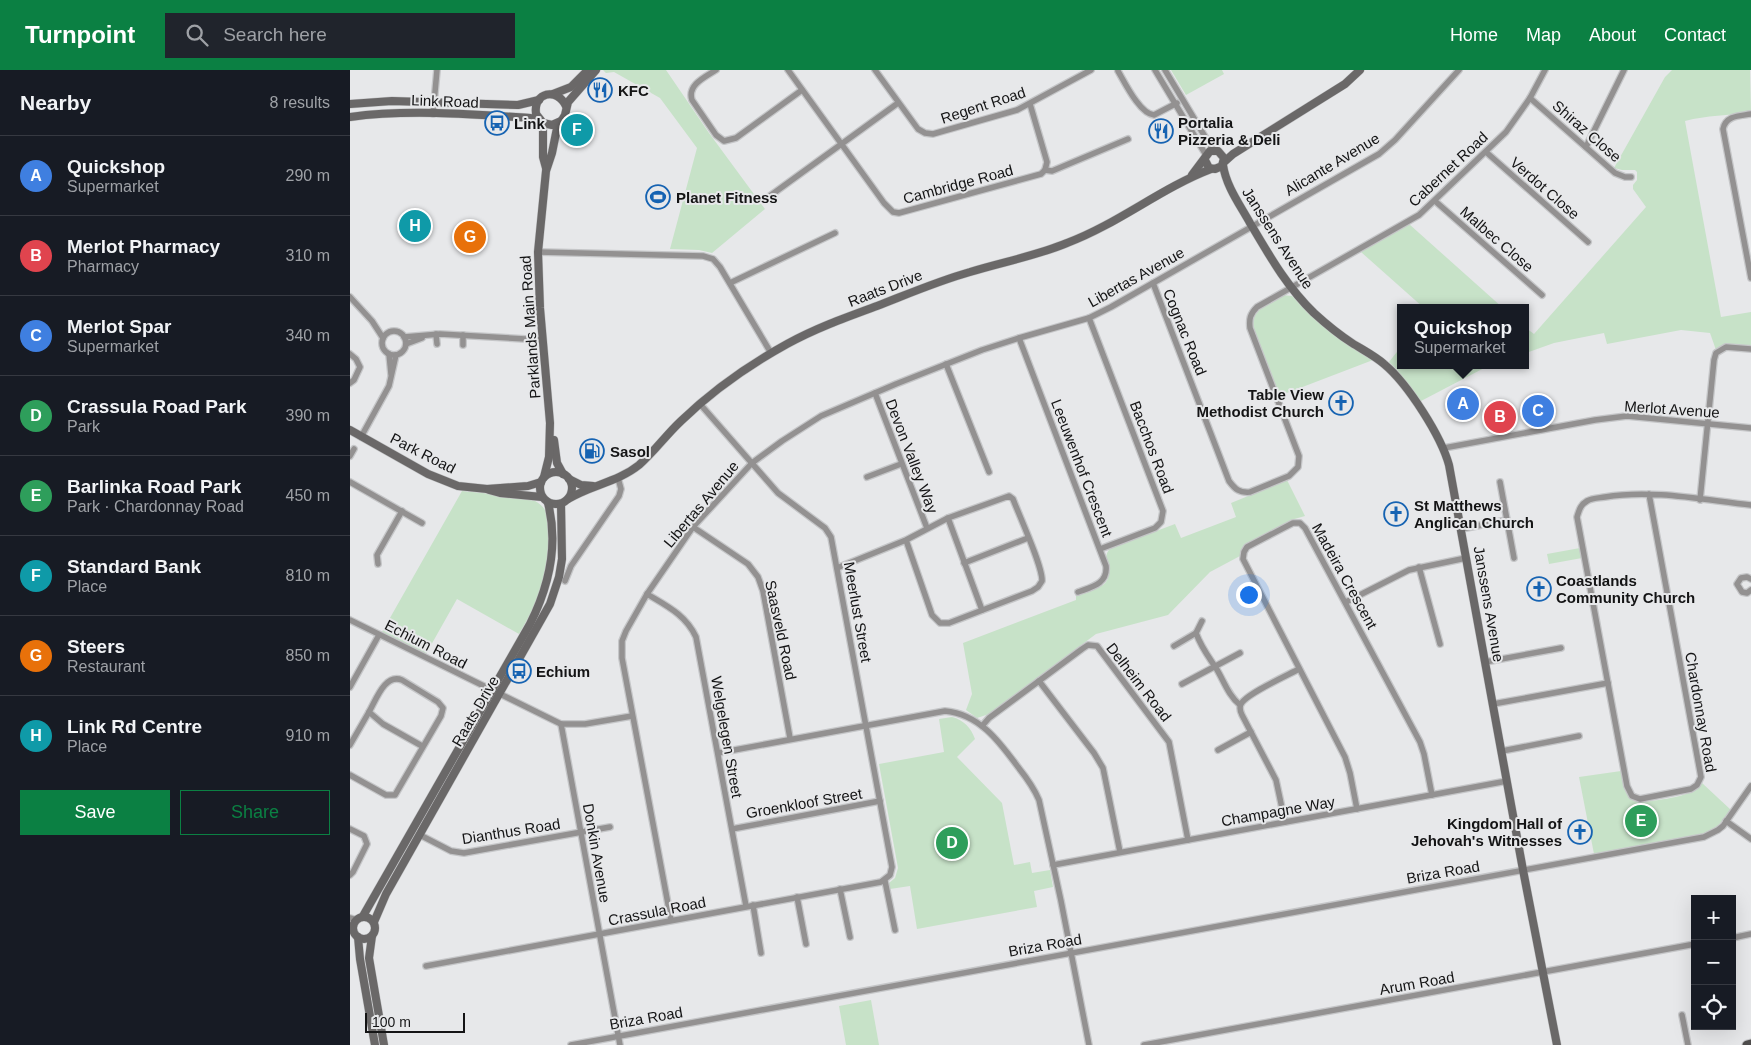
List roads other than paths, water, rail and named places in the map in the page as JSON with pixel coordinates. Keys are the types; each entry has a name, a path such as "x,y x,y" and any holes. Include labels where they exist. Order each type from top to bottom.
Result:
{"main road":[{"path":"1747,1045 1751,1044"}],"street":[{"path":"433,114 437,70"},
{"path":"588,70 571,87 543,96 539,100 535,110 542,122 552,125 561,121 571,96 596,70"},
{"path":"716,70 696,83 690,95 716,135 724,141 736,138 802,90"},
{"path":"788,70 841,144"},
{"name":"Regent Road","path":"875,70 918,129 925,133 933,134 1006,114 1030,104 1084,72 1092,70"},
{"path":"1155,70 1210,154"},
{"path":"1165,70 1183,100 1210,154"},
{"path":"1223,164 1233,154 1345,84 1360,70"},
{"name":"Alicante Avenue","path":"1252,225 1379,154 1395,140 1458,70"},
{"name":"Cabernet Road","path":"1290,287 1419,215 1506,132 1530,98 1545,70"},
{"path":"1586,147 1624,70"},
{"path":"1118,71 1139,105 1151,116 1183,100"},
{"path":"552,94 561,98 566,106"},
{"name":"Shiraz Close","path":"1530,98 1615,173 1631,177"},
{"name":"Link Road","path":"350,104 392,101 518,105 539,100"},
{"path":"767,198 898,103"},
{"path":"1030,104 1047,162 1045,170 1052,171 1128,139"},
{"name":"Link Road","path":"350,116 433,114 524,118 542,122"},
{"path":"1751,114 1730,118 1724,124 1723,129 1751,278"},
{"name":"Parklands Main Road","path":"542,480 550,457 550,423 538,252 546,169 552,152 556,128 561,121"},
{"name":"Parklands Main Road","path":"542,122 543,157 546,169"},
{"path":"1210,154 1230,150 1273,128"},
{"name":"Cambridge Road","path":"841,144 884,203 893,212 899,213 1035,176 1045,170"},
{"name":"Verdot Close","path":"1486,152 1588,242"},
{"name":"Janssens Avenue","path":"1228,185 1223,156 1210,154 1206,166 1212,169 1228,185 1290,287 1328,326 1377,358 1393,372 1425,416 1444,448 1461,529 1557,1045"},
{"name":"Raats Drive","path":"1192,176 1210,154"},
{"name":"Raats Drive","path":"374,922 380,904 544,616 556,586 562,559 565,501 593,486 618,478 646,458 680,422 738,374 771,353 815,330 950,278 1076,240 1192,176 1219,168 1223,164"},
{"name":"Malbec Close","path":"1435,200 1542,295"},
{"name":"Libertas Avenue","path":"671,920 632,716 622,658 622,641 647,594 693,527 752,463 821,416 946,364 1019,338 1089,318 1252,225"},
{"path":"730,282 835,232"},
{"path":"538,252 703,256 712,259 718,264 730,282 771,353"},
{"name":"Cognac Road","path":"1152,283 1229,481 1234,488 1243,493 1289,476 1299,464 1296,448 1249,321 1250,315 1257,307 1290,287"},
{"path":"350,297 372,321 383,338 382,348 389,354 396,355 403,351 406,344 404,337"},
{"name":"Bacchos Road","path":"1089,318 1163,511 1161,522 1155,528 1100,549"},
{"path":"372,321 389,332 397,332 404,337 436,334 543,340"},
{"path":"383,338 389,332"},
{"path":"436,334 438,344"},
{"path":"462,335 463,345"},
{"path":"406,344 426,336"},
{"name":"Leeuwenhof Crescent","path":"1019,338 1106,566 1106,576 1097,585 1078,592"},
{"path":"1700,500 1716,353 1726,347 1751,349"},
{"path":"350,354 356,359 360,367 354,380 350,383"},
{"path":"389,354 391,376"},
{"path":"361,437 389,386 396,355"},
{"path":"946,364 989,472"},
{"name":"Devon Valley Way","path":"874,393 927,528"},
{"name":"Meerlust Street","path":"700,404 778,493 829,532 833,542 892,867 890,876 885,881"},
{"name":"Merlot Avenue","path":"1444,448 1618,417 1646,417 1751,428"},
{"name":"Parklands Main Road","path":"550,423 557,463 566,476"},
{"name":"Park Road","path":"350,430 442,481 465,487 487,489 528,486 542,480"},
{"path":"350,456 354,449"},
{"path":"867,477 901,464"},
{"path":"566,476 572,489 565,501 553,504 548,503 542,497 539,488 542,480 555,472 566,476 581,485 593,486"},
{"path":"565,581 571,566 619,496 621,489 618,478"},
{"path":"350,482 422,523"},
{"path":"1500,482 1514,558"},
{"name":"Park Road","path":"487,489 500,493 542,497"},
{"path":"1493,704 1608,683 1578,517 1580,507 1590,500 1622,494 1649,494 1751,505"},
{"name":"Chardonnay Road","path":"1608,683 1627,786 1630,793 1636,797 1643,798 1696,787 1699,783 1700,775 1649,494"},
{"path":"837,568 906,540 948,518 1009,496 1013,499 1028,538 1041,574 1041,584 1032,591 946,623 940,623 932,615 906,540"},
{"name":"Raats Drive","path":"357,918 530,624 546,589 551,563 553,523 548,503"},
{"path":"378,564 377,555 402,512"},
{"path":"948,518 982,610"},
{"path":"1461,529 1507,520"},
{"name":"Madeira Crescent","path":"1357,809 1348,764 1244,562 1243,555 1245,549 1290,524 1300,523 1307,530 1422,746 1432,795"},
{"name":"Saasveld Road","path":"693,527 748,564 758,577 790,738"},
{"path":"964,563 1028,538"},
{"path":"1346,602 1400,573 1419,567 1466,558"},
{"path":"1419,567 1440,644"},
{"path":"1751,579 1747,577 1741,578 1737,584 1742,592 1747,593 1751,590"},
{"name":"Welgelegen Street","path":"647,594 685,619 698,645 746,906"},
{"name":"Echium Road","path":"350,620 561,724 586,724 632,716"},
{"path":"1174,646 1196,633 1202,621"},
{"path":"1196,633 1206,655 1230,694 1239,704 1242,715 1278,786 1285,822"},
{"path":"350,687 380,634"},
{"name":"Delheim Road","path":"982,726 989,718 1039,681 1088,646 1093,645 1101,650 1169,742 1188,840"},
{"path":"1486,662 1561,648"},
{"path":"1182,684 1240,653"},
{"path":"1239,704 1250,695 1299,669"},
{"path":"350,745 388,681 395,678 402,680 442,706 442,713 399,790 393,796 386,795 350,775"},
{"path":"1039,681 1094,753 1103,768 1120,852"},
{"path":"718,753 790,738 945,711 959,712 982,726 998,741 1037,794 1089,1045"},
{"path":"369,712 383,724 422,746"},
{"name":"Donkin Avenue","path":"561,724 620,1045"},
{"path":"1218,750 1251,732"},
{"path":"1502,751 1579,736"},
{"name":"Champagne Way","path":"1053,864 1507,781"},
{"name":"Briza Road","path":"571,1045 1704,837 1718,830 1751,786"},
{"name":"Groenkloof Street","path":"732,829 880,801"},
{"path":"1726,821 1751,839"},
{"name":"Dianthus Road","path":"420,835 451,852 464,853 610,827"},
{"path":"350,829 364,836 367,844 350,875"},
{"path":"885,881 895,930"},
{"name":"Crassula Road","path":"426,966 885,881"},
{"path":"840,889 850,937"},
{"path":"797,897 806,944"},
{"path":"753,905 761,954"},
{"path":"375,1045 354,932 354,923 357,918 368,917 374,922 376,930 372,936 369,958 384,1045"},
{"path":"354,932 365,939 372,936"},
{"path":"1736,937 1751,934"},
{"name":"Arum Road","path":"1144,1045 1691,945"},
{"path":"1682,1015 1688,1045"}],"place":[{"name":"KFC","path":"600,90"},
{"name":"Link","path":"497,123"},
{"name":"Standard Bank","path":"577,130"},
{"name":"Portalia Pizzeria & Deli","path":"1161,131"},
{"name":"Planet Fitness","path":"658,197"},
{"name":"Link Rd Centre","path":"415,226"},
{"name":"Steers","path":"470,237"},
{"name":"Table View Methodist Church","path":"1341,403"},
{"name":"Quickshop","path":"1463,404"},
{"name":"Merlot Spar","path":"1538,411"},
{"name":"Merlot Pharmacy","path":"1500,417"},
{"name":"Sasol","path":"592,451"},
{"name":"St Matthews Anglican Church","path":"1396,514"},
{"name":"Coastlands Community Church","path":"1539,589"},
{"name":"Echium","path":"519,671"},
{"name":"Barlinka Road Park","path":"1641,821"},
{"name":"Kingdom Hall of Jehovah's Witnesses","path":"1580,832"},
{"name":"Crassula Road Park","path":"952,843"}]}
